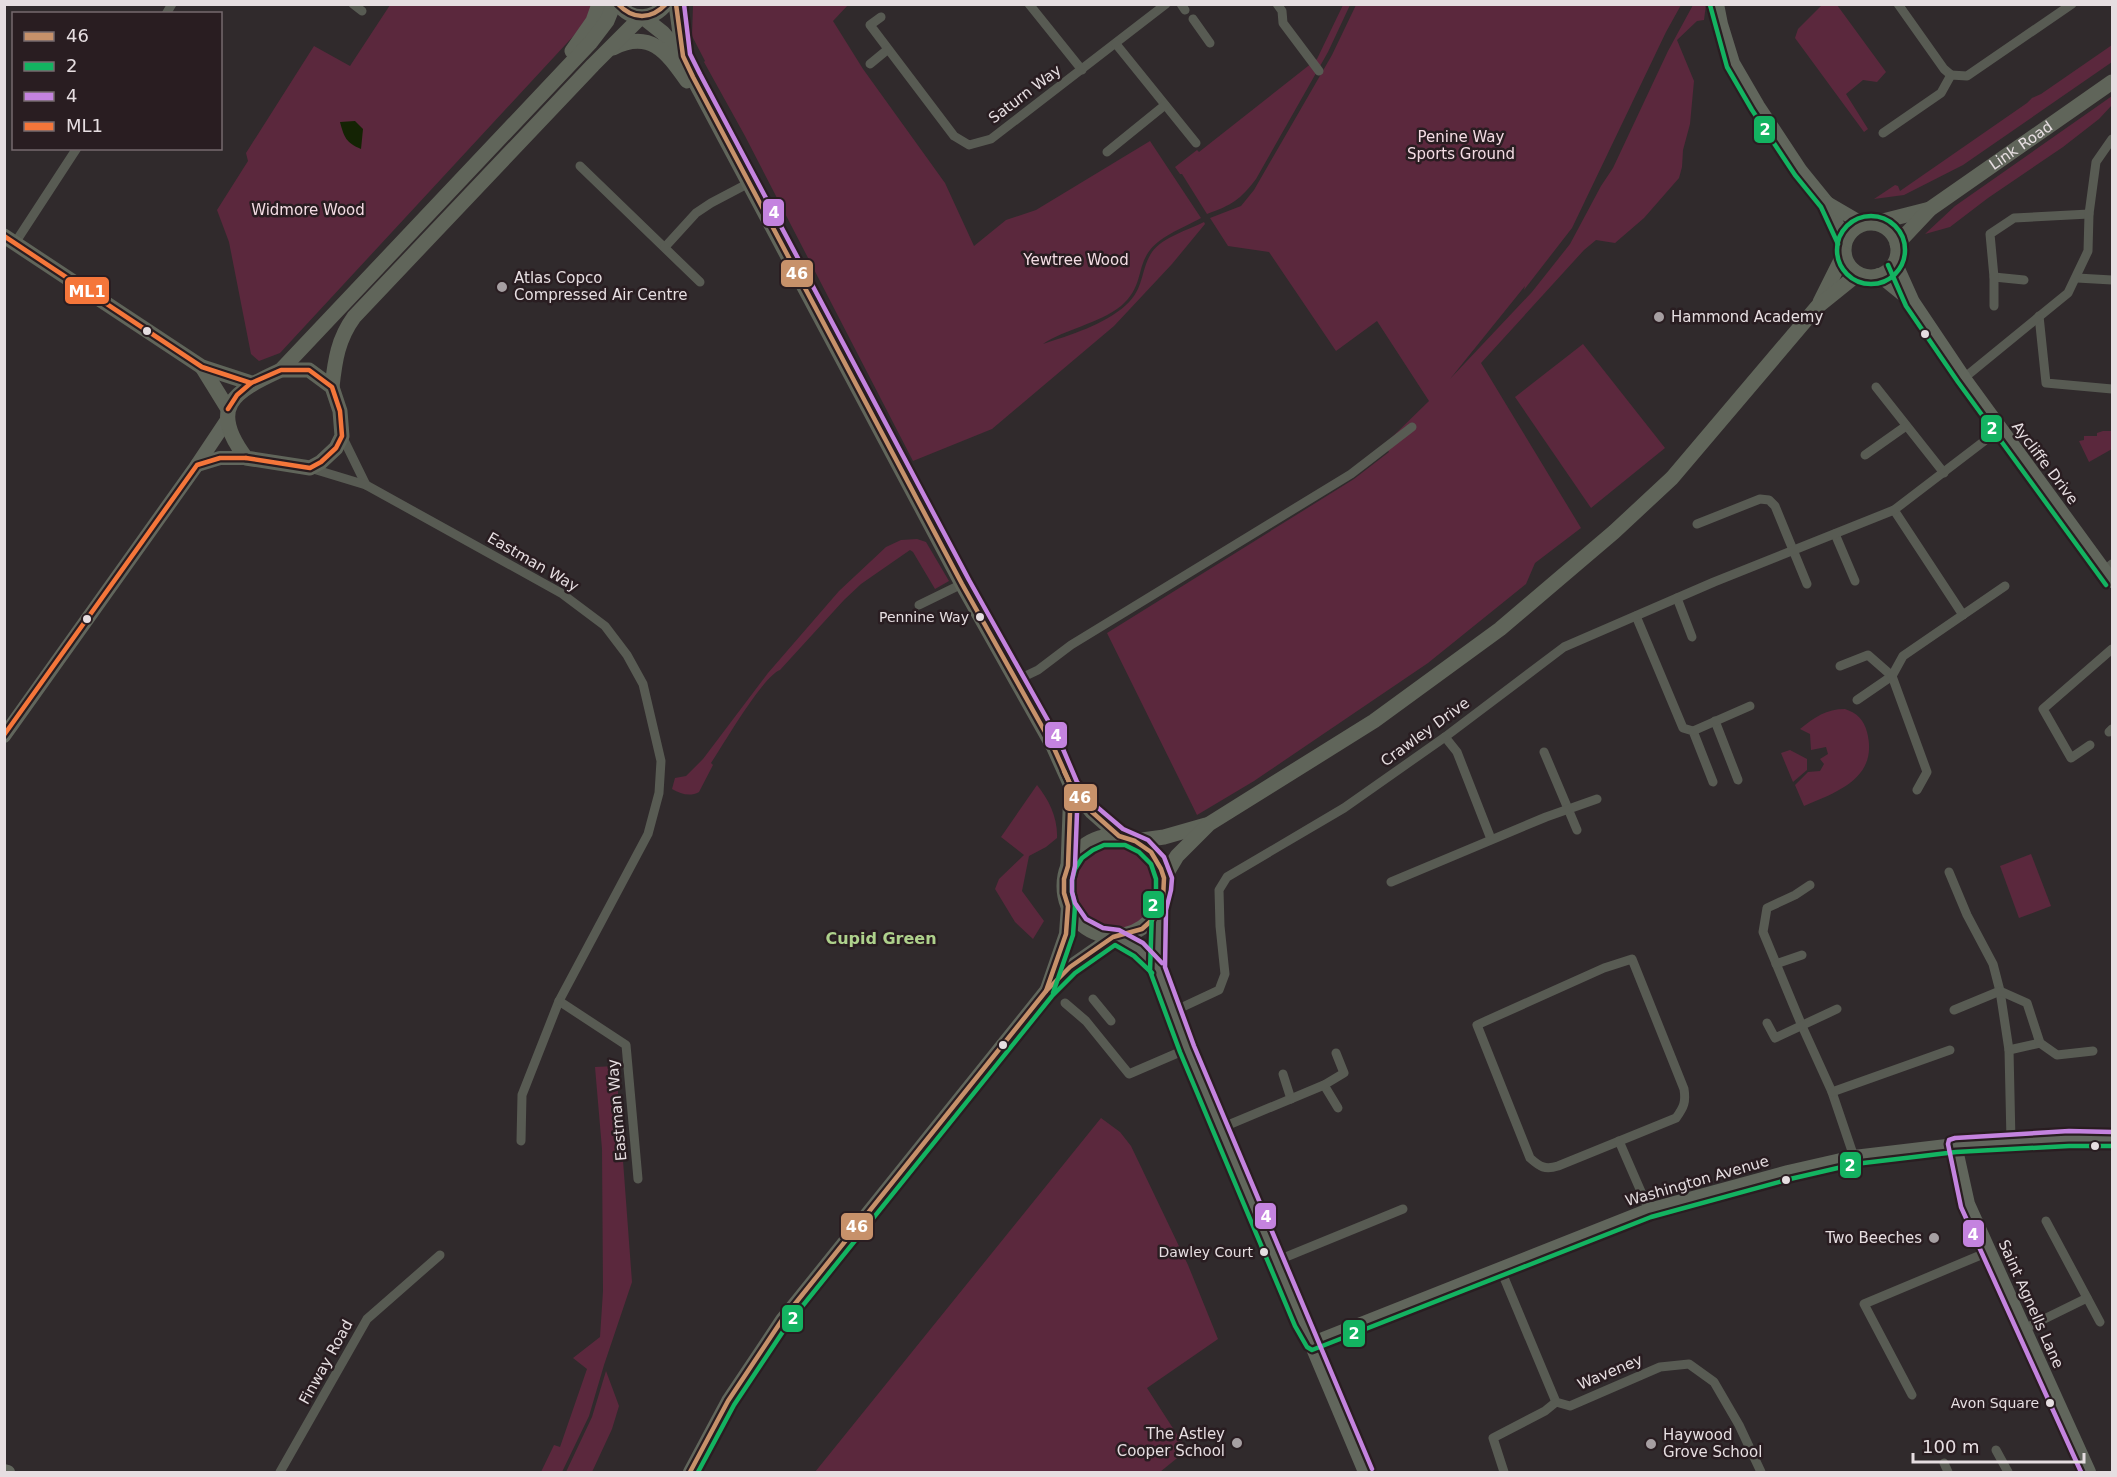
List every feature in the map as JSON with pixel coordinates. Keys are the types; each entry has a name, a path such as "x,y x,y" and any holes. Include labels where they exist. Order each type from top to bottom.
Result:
{"main road":[{"path":"522,114 593,21 599,4"},
{"path":"227,414 237,395 251,383 281,370 591,42 607,21 616,4 628,14 643,17 658,13 666,4"},
{"path":"676,4 683,56"},
{"path":"643,17 663,33 683,56 962,584 1053,746 1071,786 1092,812 1119,836"},
{"path":"202,367 227,414 233,440 246,458 310,468 321,462 336,448 342,436 340,411 332,387 335,355 344,331 354,317 593,65 643,17"},
{"path":"593,65 611,49 629,42 653,43 664,51 720,128"},
{"name":"Link Road","path":"1897,244 1930,209 2112,82"},
{"name":"Link Road","path":"1869,223 1930,209"},
{"path":"1817,307 1852,230 1869,223 1887,228 1897,244 1898,254 1889,270 1870,277 1858,274 1850,268 1844,248"},
{"path":"10,240 202,367 251,383"},
{"path":"1164,878 1177,856 1209,824 1374,721 1500,629 1561,577 1672,478 1817,307 1858,274"},
{"path":"281,370 309,370 332,387"},
{"path":"1068,866 1076,853 1089,843 1103,837 1119,836 1135,841 1151,852 1161,869 1164,878 1163,899 1159,909 1142,929 1114,937 1090,931 1073,916 1068,906 1064,886 1068,866 1071,786"},
{"path":"1135,841 1164,837 1209,824"}],"street":[{"path":"353,4 362,10"},
{"path":"1029,4 1082,70"},
{"path":"1291,4 1280,8 1283,23 1319,71"},
{"path":"1717,4 1733,63 1801,171 1827,203 1844,248"},
{"path":"1898,4 1944,69 1951,75 1967,76 2072,4"},
{"name":"Saturn Way","path":"881,17 870,25 887,50 954,135 969,145 991,139 1116,44 1159,7"},
{"path":"1193,19 1210,43"},
{"path":"1116,44 1196,143"},
{"path":"870,64 887,50"},
{"path":"1883,133 1941,93 1951,75"},
{"path":"1107,152 1165,105"},
{"path":"1964,378 2068,293 2088,251 2089,214 2096,162 2109,151 2112,139"},
{"path":"10,240 76,150"},
{"path":"580,166 700,282"},
{"path":"665,247 696,213 749,183"},
{"path":"1827,203 1869,223"},
{"path":"1994,306 1990,234 2014,218 2089,214"},
{"name":"Aycliffe Drive","path":"1895,262 1913,302 1964,378 2000,429 2110,572"},
{"name":"Aycliffe Drive","path":"1879,275 1913,302"},
{"path":"1994,277 2024,280"},
{"path":"2077,278 2112,280"},
{"path":"2039,316 2046,382 2112,389"},
{"path":"1876,387 1944,473"},
{"path":"4,736 197,465 227,414"},
{"path":"1865,455 1906,426"},
{"path":"1017,680 1038,670 1071,645 1351,474 1412,427"},
{"name":"Crawley Drive","path":"1174,1011 1219,990 1225,974 1219,890 1227,877 1344,808 1445,738 1564,647 1677,598 1894,510 2000,429"},
{"path":"342,436 366,485"},
{"path":"197,465 220,458 246,458"},
{"name":"Eastman Way","path":"310,468 366,485 561,593 605,626 627,655 644,684 661,761 659,794 648,834 560,1001 522,1095 521,1141"},
{"path":"1697,524 1760,499 1769,500 1775,506 1807,584"},
{"path":"1894,510 1963,615"},
{"path":"1835,534 1855,581"},
{"path":"919,605 962,584"},
{"path":"1857,700 1892,676 1903,656 2005,586"},
{"path":"1677,598 1692,637"},
{"path":"1636,616 1683,728 1693,731 1750,706"},
{"path":"2090,745 2071,758 2043,709 2112,649"},
{"path":"1840,666 1868,655 1892,676 1927,772 1917,790"},
{"path":"1715,721 1738,780"},
{"path":"1693,731 1713,782"},
{"path":"1445,738 1457,752 1491,839"},
{"path":"1544,752 1577,830"},
{"path":"1391,882 1491,839 1597,799"},
{"path":"1949,872 1967,915 1993,964 2000,991 2009,1050 2011,1141"},
{"path":"1810,885 1767,908 1763,932 1832,1092 1854,1157"},
{"path":"1046,991 1066,934 1068,906"},
{"path":"1157,968 1159,909"},
{"path":"690,1473 728,1401 782,1320 1046,991 1070,967 1114,937 1139,950 1157,968 1187,1049 1365,1473"},
{"path":"1776,964 1802,955"},
{"path":"1632,959 1684,1089 1686,1100 1676,1118 1619,1141 1558,1166 1548,1169 1540,1167 1530,1158 1477,1025 1632,959"},
{"path":"1954,1010 2000,991 2027,1003 2040,1043 2057,1054 2093,1051"},
{"path":"1093,999 1111,1021"},
{"name":"Eastman Way","path":"560,1001 626,1045 638,1179"},
{"path":"1065,1003 1086,1021 1129,1074 1187,1049"},
{"path":"1767,1023 1775,1038 1837,1009"},
{"path":"1086,1021 1102,1010"},
{"path":"2009,1050 2040,1043"},
{"path":"1832,1092 1950,1050"},
{"path":"1221,1128 1324,1085 1344,1074 1336,1053"},
{"path":"1283,1074 1291,1099"},
{"path":"1324,1085 1338,1108"},
{"name":"Washington Avenue","path":"1312,1343 1649,1210 1788,1172 1854,1157 1955,1145 2069,1138 2112,1139"},
{"path":"1619,1141 1649,1210"},
{"name":"Saint Agnells Lane","path":"1955,1145 1968,1204 2089,1473"},
{"path":"1276,1261 1403,1209"},
{"path":"2046,1221 2100,1322"},
{"path":"1912,1395 1864,1304 1988,1252"},
{"name":"Finway Road","path":"280,1473 367,1319 440,1255"},
{"path":"1500,1268 1556,1402 1545,1411 1493,1438 1504,1473"},
{"path":"2024,1329 2086,1298"},
{"name":"Waveney","path":"1556,1402 1570,1406 1660,1367 1689,1364 1714,1382 1739,1425 1761,1473"},
{"path":"1996,1450 2008,1473"},
{"path":"1944,1463 1948,1473"}],"green space":[{"name":"Widmore Wood","path":"390,5 591,5 591,17 280,353 259,361 251,354 229,242 217,210 248,161 246,153 314,46 350,66"},
{"name":"Yewtree Wood","path":"693,5 848,5 833,21 863,69 945,183 974,246 1006,220 1036,210 1150,141 1201,218 1167,236 1150,250 1137,284 1121,306 1043,344 1086,329 1117,312 1132,299 1148,259 1157,247 1176,234 1204,222 1205,224 1172,264 1114,326 992,429 913,461 745,136 704,62 692,36"},
{"path":"1343,5 1350,5 1328,52 1256,179 1235,201 1207,214 1182,174 1175,167 1197,150 1199,152 1317,59"},
{"name":"Penine Way Sports Ground","path":"1356,5 1681,5 1572,228 1450,379 1532,292 1570,244 1613,168 1668,51 1693,5 1706,5 1704,20 1697,21 1677,40 1694,81 1690,124 1683,150 1682,167 1679,178 1644,218 1615,243 1596,240 1584,250 1481,363 1581,528 1535,563 1526,584 1428,663 1254,781 1197,815 1107,633 1354,479 1389,452 1384,445 1429,401 1377,321 1336,351 1269,252 1228,246 1210,218 1241,206 1254,190 1332,55"},
{"path":"1822,5 1837,5 1886,72 1877,82 1863,80 1846,94 1868,129 1864,132 1795,38 1798,29"},
{"path":"2112,45 2112,62 1963,165 1904,195 1874,199 1895,185 1900,191"},
{"path":"2112,96 2112,105 2099,119 2063,147 1950,227 1925,234 1955,206"},
{"path":"1583,344 1665,448 1591,508 1515,397"},
{"path":"2112,431 2112,449 2089,462 2079,441 2084,440 2084,436 2097,436 2097,433"},
{"path":"917,539 926,542 949,581 935,589 910,550 861,584 764,685 711,763 713,765 699,792 686,794 672,789 675,778 686,776 703,759 768,673 839,591 886,547 901,540"},
{"path":"1845,709 1859,718 1866,728 1869,748 1867,761 1861,772 1842,789 1804,806 1795,785 1808,772 1820,771 1824,764 1820,759 1828,754 1826,747 1811,750 1810,734 1800,729 1821,714"},
{"path":"1790,750 1807,759 1807,770 1793,782 1781,753"},
{"path":"1037,785 1052,810 1057,838 1029,856 1022,891 1044,921 1033,939 1015,922 995,889 999,879 1024,855 1001,837"},
{"path":"1115,844 1139,851 1151,863 1158,887 1151,911 1139,923 1115,930 1091,923 1079,911 1072,887 1079,863 1091,851"},
{"path":"2031,854 2051,906 2019,918 2000,866"},
{"path":"616,1066 632,1282 589,1416 562,1472 541,1472 554,1445 560,1447 587,1369 573,1358 600,1337 603,1291 602,1149 595,1067"},
{"path":"1101,1118 1120,1132 1131,1146 1188,1265 1218,1339 1147,1388 1187,1450 1160,1472 815,1472"},
{"path":"606,1371 619,1406 612,1429 592,1472 566,1472 592,1417"}],"shaded area":[{"path":"355,121 363,129 361,149 346,139 340,122"}],"transit line":[{"name":"46","path":"618,4 630,13 642,16 654,13 666,4"},
{"name":"46","path":"676,4 683,56 693,77 962,584 1053,746 1071,786 1092,812 1119,836 1135,841 1151,852 1164,878 1163,899 1152,920 1142,929 1113,937 1070,967 1046,991 782,1320 728,1401 690,1472"},
{"name":"4","path":"684,4 690,54 700,74 969,580 1060,742 1077,782 1097,807 1123,829 1148,840 1164,857 1172,878 1166,910 1165,967 1194,1046 1372,1469"},
{"name":"2","path":"1710,5 1727,67 1795,175 1821,207 1838,244"},
{"name":"2","path":"1864,216 1878,216 1890,221 1900,231 1905,250 1900,269 1890,279 1878,284 1864,284 1852,279 1842,269 1837,257 1837,243 1842,231 1852,221 1864,216"},
{"name":"ML1","path":"4,236 202,367 251,383"},
{"name":"2","path":"1888,265 1906,306 1958,382 2106,585"},
{"name":"ML1","path":"228,409 237,395 251,383 281,370 309,370 332,387 340,411 342,436 336,448 321,462 310,468 246,458"},
{"name":"ML1","path":"4,735 197,465 220,458 246,458"},
{"name":"46","path":"1046,991 1066,934 1068,906 1064,893 1064,879 1068,866 1071,786 1064,771"},
{"name":"4","path":"1078,786 1075,866 1072,880 1075,903 1086,919 1103,928 1119,930 1143,943 1162,963"},
{"name":"2","path":"1053,993 1073,935 1075,906 1072,880 1075,869 1082,858 1104,845 1125,845 1139,852 1151,864 1156,879 1156,897 1152,909 1150,971 1180,1052 1295,1326 1307,1347 1312,1350 1651,1217 1790,1179 1855,1164 1956,1152 2112,1146"},
{"name":"2","path":"698,1472 734,1405 788,1324 1052,996 1075,973 1115,945 1134,956 1152,973"},
{"name":"4","path":"2081,1472 1961,1207 1948,1144 1949,1140 1955,1138 2069,1131 2112,1132"}],"place":[{"name":"Atlas Copco Compressed Air Centre","path":"502,287"},
{"name":"Hammond Academy","path":"1659,317"},
{"name":"Pennine Way","path":"980,617"},
{"name":"Two Beeches","path":"1934,1238"},
{"name":"Dawley Court","path":"1264,1252"},
{"name":"Avon Square","path":"2050,1403"},
{"name":"The Astley Cooper School","path":"1237,1443"},
{"name":"Haywood Grove School","path":"1651,1444"}],"district":[{"name":"Cupid Green","path":"881,938"}]}
